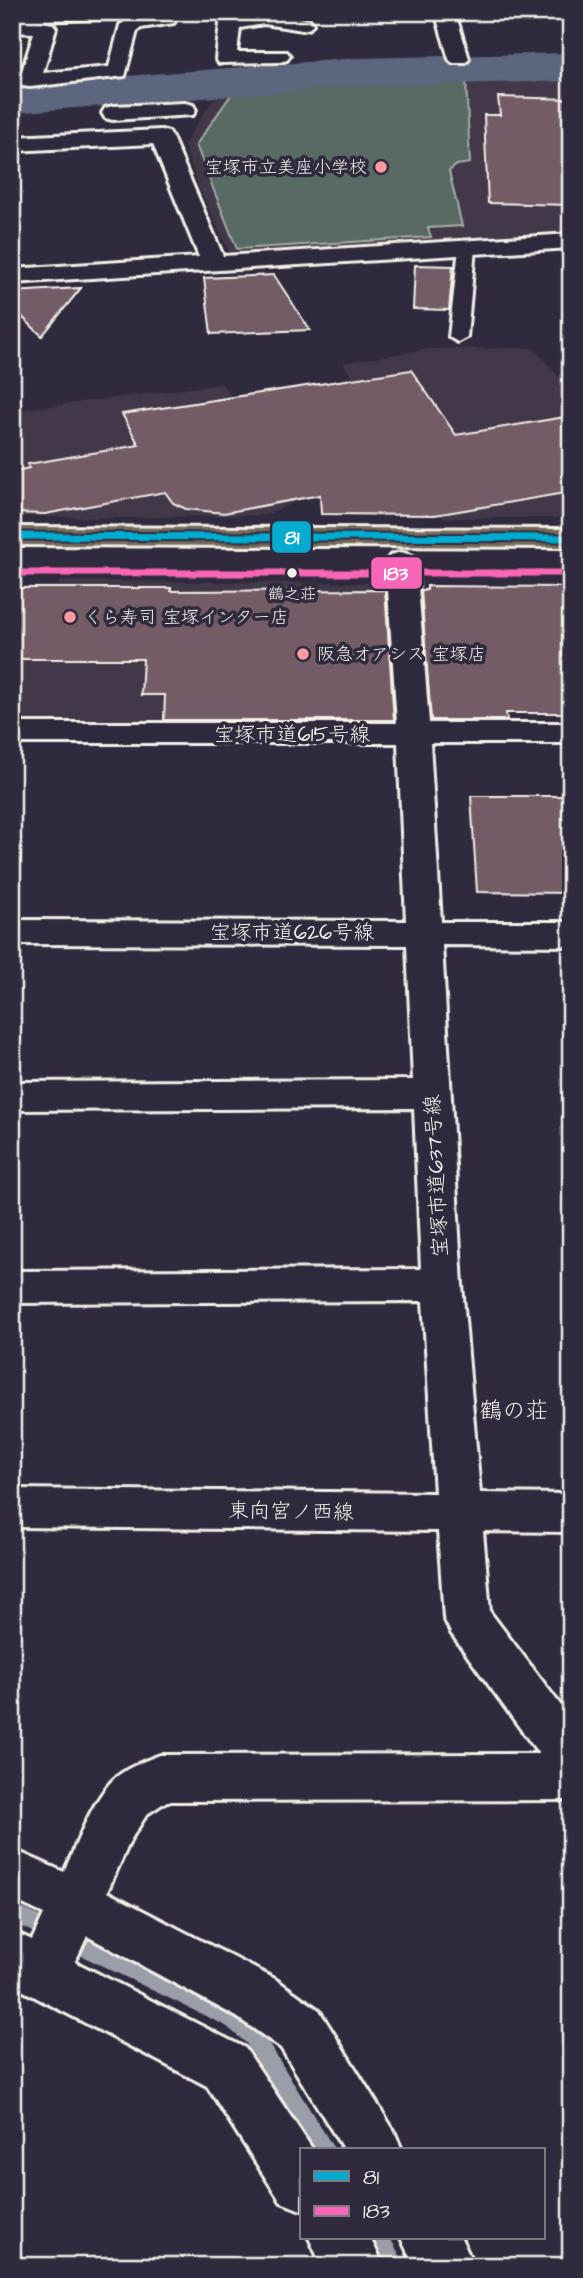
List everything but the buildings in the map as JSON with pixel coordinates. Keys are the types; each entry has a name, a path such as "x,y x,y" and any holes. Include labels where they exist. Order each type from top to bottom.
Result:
{"highway":[{"path":"12,536 571,538"},
{"path":"12,561 571,561"}],"street":[{"path":"12,16 129,12"},
{"path":"12,26 46,28 30,80 118,72 127,29 135,23 167,19 169,12"},
{"path":"445,12 459,59"},
{"path":"540,12 571,14"},
{"path":"280,56 226,59 230,23 265,15 303,24"},
{"path":"79,140 83,115 185,110"},
{"path":"12,144 161,137 214,264"},
{"path":"12,276 571,241"},
{"name":"宝塚市道637号線","path":"401,561 414,734 442,1285 467,1618 571,1758"},
{"name":"宝塚市道615号線","path":"12,733 571,733"},
{"name":"宝塚市道626号線","path":"12,932 571,934"},
{"path":"12,1096 431,1094"},
{"path":"12,1287 442,1285"},
{"name":"東向宮ノ西線","path":"12,1508 571,1513"},
{"path":"50,1942 113,1822 130,1797 160,1777 571,1777"},
{"path":"12,1874 50,1942 226,2067 300,2180"},
{"path":"50,1942 256,1998 300,2029 374,2148"},
{"path":"338,2240 356,2266"},
{"path":"430,2240 446,2266"}],"lane":[{"path":"458,337 467,248"}],"shaded area":[{"name":"宝塚市立美座小学校","path":"571,69 571,232 230,254 199,188 184,145 209,105 230,86 409,71"},
{"path":"533,348 571,390 571,518 443,518 343,363 428,349"},
{"path":"222,384 299,500 266,515 109,518 12,516 12,411"},
{"path":"59,581 382,583 385,723 12,723 12,586 59,586"}],"green space":[{"name":"宝塚市立美座小学校","path":"466,79 470,163 457,165 449,171 462,226 428,228 431,237 237,249 196,145 233,92 378,80"}],"waterway":[{"path":"12,99 358,72 571,67"},
{"path":"12,1912 233,2019 253,2036 324,2148"},
{"path":"379,2240 396,2266"}],"transit line":[{"name":"81","path":"12,536 571,538"},
{"name":"183","path":"12,573 571,573"}],"place":[{"name":"宝塚市立美座小学校","path":"381,167"},
{"name":"鶴之荘","path":"292,573"},
{"name":"くら寿司 宝塚インター店","path":"70,617"},
{"name":"阪急オアシス 宝塚店","path":"303,654"}],"district":[{"name":"鶴の荘","path":"514,1410"}]}
